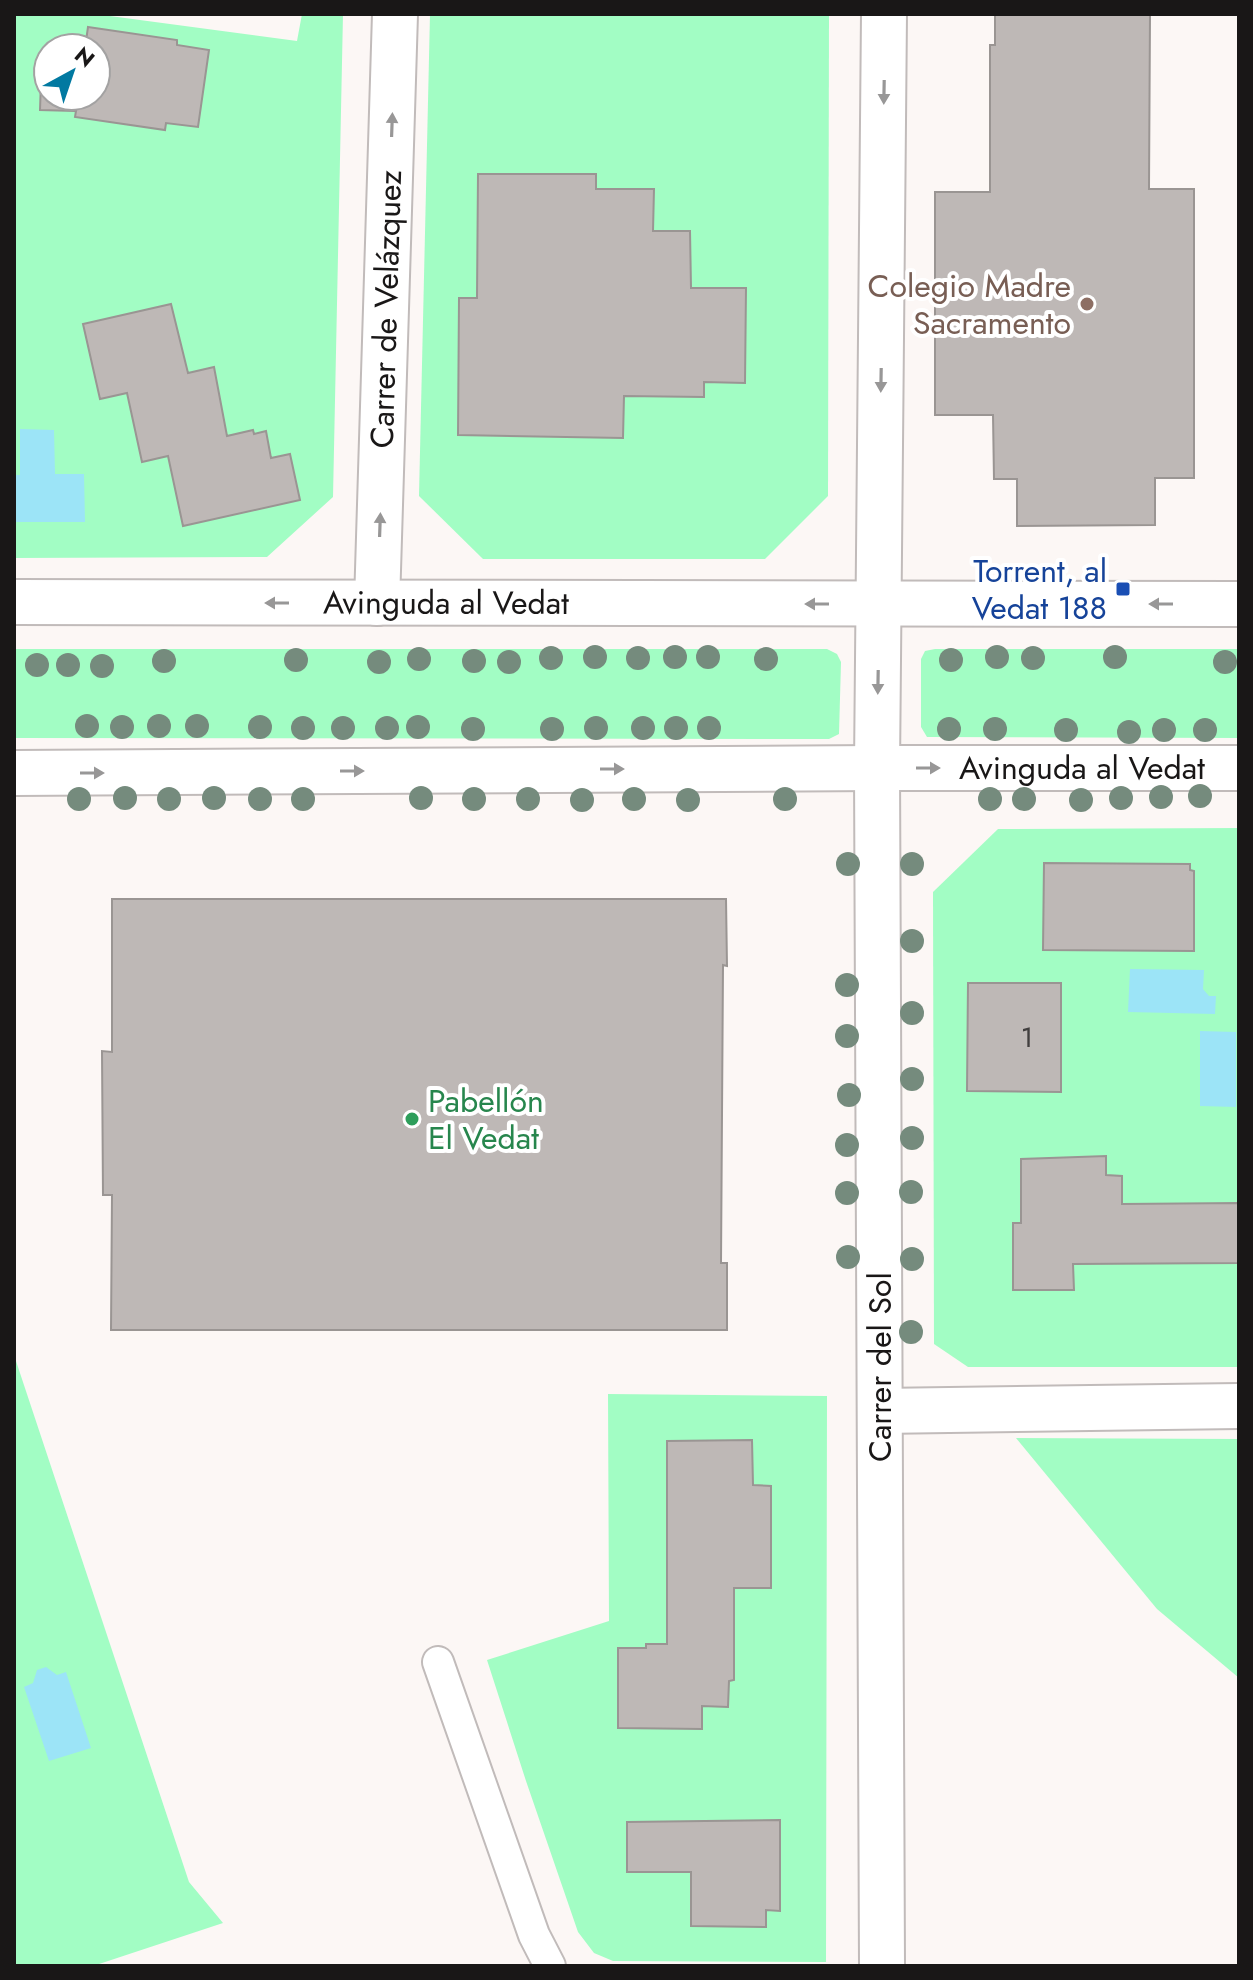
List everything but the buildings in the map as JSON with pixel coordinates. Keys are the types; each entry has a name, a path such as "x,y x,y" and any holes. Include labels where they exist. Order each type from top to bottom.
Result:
{"street":[{"name":"Carrer de Velázquez","path":"377,603 395,14"},
{"path":"877,768 884,14"},
{"name":"Avinguda al Vedat","path":"14,602 1239,604"},
{"name":"Carrer del Sol","path":"877,768 882,1966"},
{"name":"Avinguda al Vedat","path":"14,773 1239,768"},
{"path":"880,1411 1239,1406"}],"lane":[{"path":"438,1662 534,1935 550,1966"}],"green space":[{"path":"14,14 95,14 297,41 302,14 343,14 333,497 267,557 14,558"},
{"path":"430,14 829,14 828,496 765,559 483,559 419,496"},
{"path":"14,649 827,649 837,654 841,662 839,734 829,739 14,738"},
{"path":"1239,649 1239,738 927,737 921,727 921,659 925,651"},
{"path":"1239,828 1239,1367 968,1367 934,1344 933,892 998,829"},
{"path":"14,1355 189,1882 223,1923 93,1966 14,1966"},
{"path":"608,1394 827,1396 826,1962 613,1961 594,1953 578,1932 487,1660 609,1621"},
{"path":"1016,1438 1239,1439 1239,1678 1157,1609"}],"water":[{"path":"20,429 54,430 55,474 84,474 85,522 14,522 14,475 20,475"},
{"path":"1130,969 1204,970 1203,989 1209,996 1216,996 1215,1014 1128,1012"},
{"path":"1200,1031 1236,1032 1236,1107 1200,1106"},
{"path":"46,1667 57,1675 66,1672 91,1748 49,1761 24,1687 33,1683 37,1670"}],"place":[{"name":"Colegio Madre Sacramento","path":"1087,304"},
{"name":"Torrent, al Vedat 188","path":"1123,589"},
{"name":"Pabellón El Vedat","path":"412,1119"}]}
